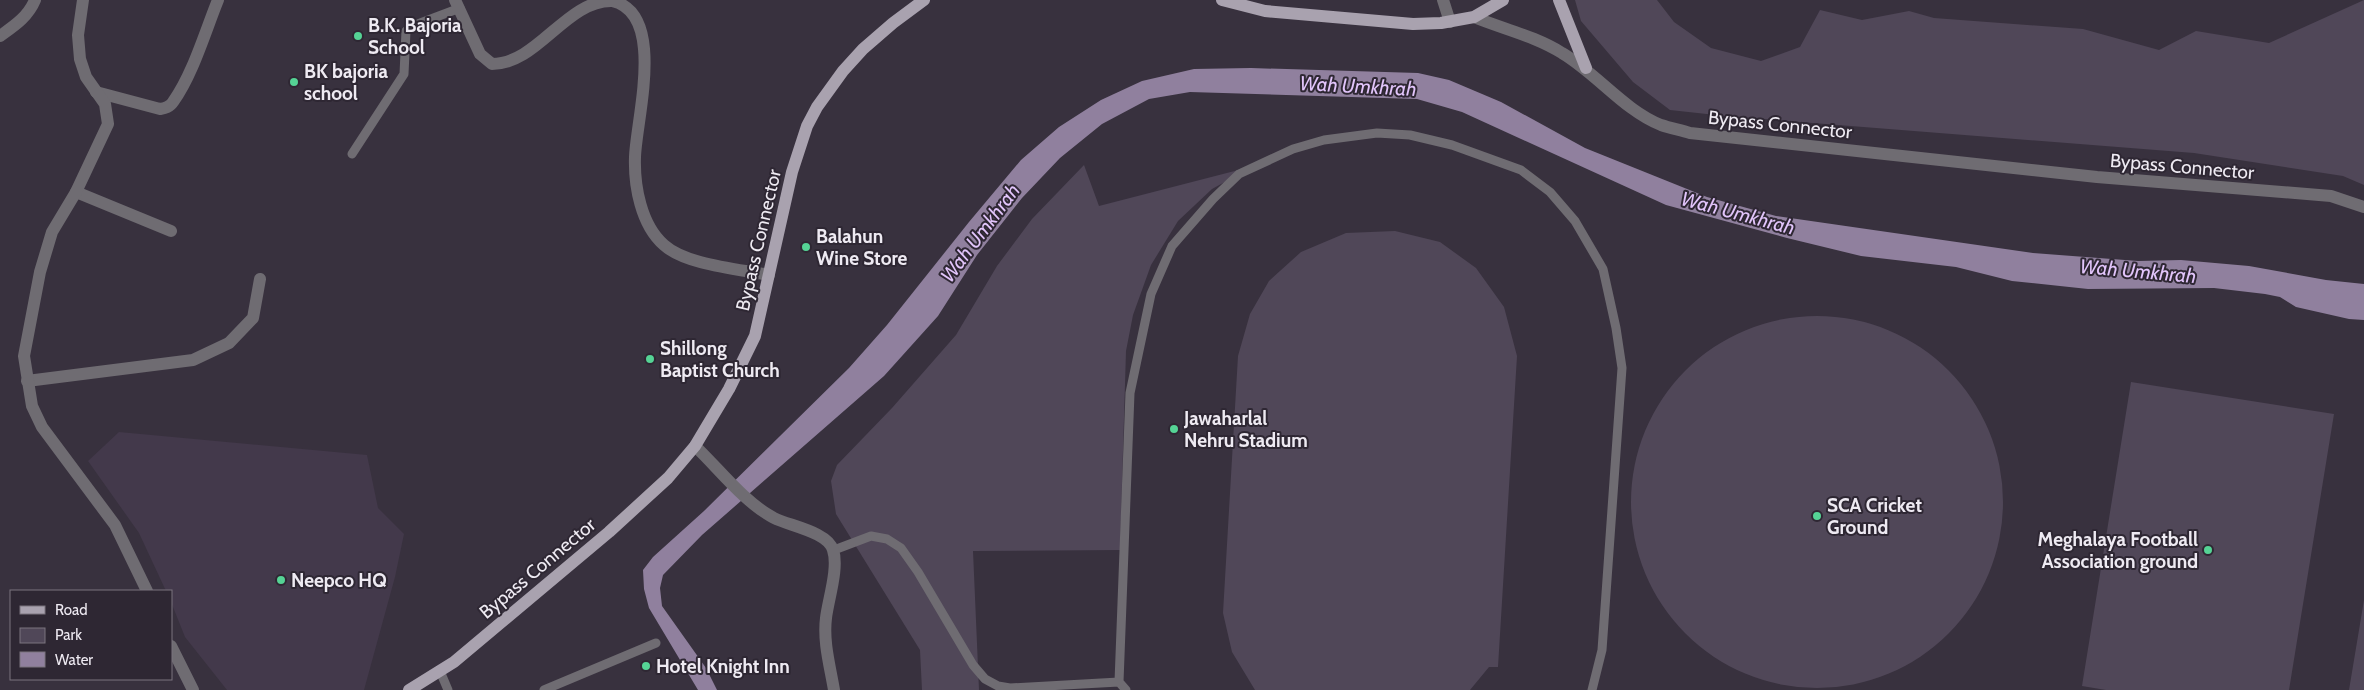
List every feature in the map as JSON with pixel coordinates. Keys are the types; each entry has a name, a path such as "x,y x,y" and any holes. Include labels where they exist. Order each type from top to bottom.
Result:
{"main road":[{"name":"Bypass Connector","path":"409,690 454,662 609,532 668,478 695,446 729,389 755,336 792,172 807,126 817,107 843,71 863,49 924,0"},
{"path":"1222,0 1266,11 1413,24 1450,22 1474,17 1503,0"},
{"path":"1559,0 1586,68"}],"street":[{"path":"0,36 21,20 32,8 35,0"},
{"path":"83,0 78,35 80,59 86,77 105,104 108,124 76,192 52,232 40,272 24,356 32,406 42,427 115,525 147,590"},
{"path":"96,92 160,109 173,104 191,68 218,0"},
{"path":"1443,0 1450,22"},
{"path":"457,4 480,54 492,64 501,64 518,57 588,3 612,1 627,8 640,27 644,56 644,76 635,157 639,196 649,225 664,246 678,255 769,276"},
{"name":"Bypass Connector","path":"1474,17 1539,41 1586,68 1640,113 1659,124 1690,133 2107,178 2331,196 2364,207"},
{"path":"76,192 171,231"},
{"path":"27,381 193,360 229,343 253,318 260,280"},
{"path":"695,446 751,502 776,519 818,535 828,541 834,550 833,586 826,617 825,638 834,690"},
{"path":"172,648 193,690"}],"lane":[{"path":"352,154 404,74 406,32 415,25 457,4"},
{"path":"1126,690 1119,682 1130,393 1150,294 1172,246 1213,199 1239,174 1293,149 1324,140 1377,133 1410,135 1452,145 1521,170 1550,192 1575,221 1603,270 1616,328 1622,368 1602,650 1592,690"},
{"path":"834,550 871,536 887,539 901,548 918,572 973,665 985,679 998,686 1010,688 1119,682"},
{"path":"544,690 656,643"},
{"path":"440,671 448,690"}],"shaded area":[{"name":"Neepco HQ","path":"119,432 367,455 378,508 404,534 395,577 364,690 227,690 185,637 172,604 172,590 166,590 139,533 88,461"}],"green space":[{"path":"1575,0 1657,0 1674,22 1711,48 1761,61 1800,47 1820,10 1862,20 1909,11 1934,18 2083,29 2159,50 2196,31 2269,43 2364,0 2364,185 2343,176 2194,153 1670,110 1633,82 1581,21"},
{"path":"1084,165 1099,206 1254,166 1212,189 1178,221 1151,265 1133,315 1126,351 1120,550 973,551 979,690 922,690 920,650 836,514 831,481 837,465 892,408 956,335 997,266 1032,219"},
{"path":"1395,231 1440,242 1476,268 1504,307 1517,356 1498,667 1489,667 1470,690 1255,690 1232,652 1223,613 1238,356 1250,314 1269,281 1301,252 1346,233"},
{"name":"SCA Cricket Ground","path":"1799,316 1835,316 1871,324 1905,338 1921,347 1949,370 1972,398 1989,431 2000,466 2003,502 2000,538 1989,573 1972,606 1949,634 1921,657 1888,674 1853,685 1835,688 1799,688 1763,680 1729,666 1699,646 1673,620 1653,590 1639,556 1631,520 1631,484 1639,448 1653,414 1673,384 1699,358 1729,338 1763,324"},
{"name":"Meghalaya Football Association ground","path":"2131,382 2334,414 2289,690 2106,690 2082,686"},
{"path":"2364,600 2364,690 2349,690"}],"water":[{"name":"Wah Umkhrah","path":"1251,68 1418,73 1449,80 1501,102 1585,148 1707,197 1776,216 2033,253 2138,261 2181,260 2249,266 2326,280 2364,284 2364,320 2349,319 2296,307 2280,297 2265,294 2214,288 2088,289 2012,281 1956,267 1861,256 1666,205 1462,112 1417,99 1190,92 1149,99 1102,124 1060,158 1022,198 977,255 938,316 884,376 702,535 663,575 660,588 662,606 706,668 717,690 698,690 649,608 644,589 643,570 653,557 704,511 849,368 887,325 1021,160 1059,127 1101,100 1142,81 1194,69"}],"place":[{"name":"B.K. Bajoria School","path":"358,36"},
{"name":"BK bajoria school","path":"294,82"},
{"name":"Balahun Wine Store","path":"806,247"},
{"name":"Shillong Baptist Church","path":"650,359"},
{"name":"Jawaharlal Nehru Stadium","path":"1174,429"},
{"name":"SCA Cricket Ground","path":"1817,516"},
{"name":"Meghalaya Football Association ground","path":"2208,550"},
{"name":"Neepco HQ","path":"281,580"},
{"name":"Hotel Knight Inn","path":"646,666"}]}
